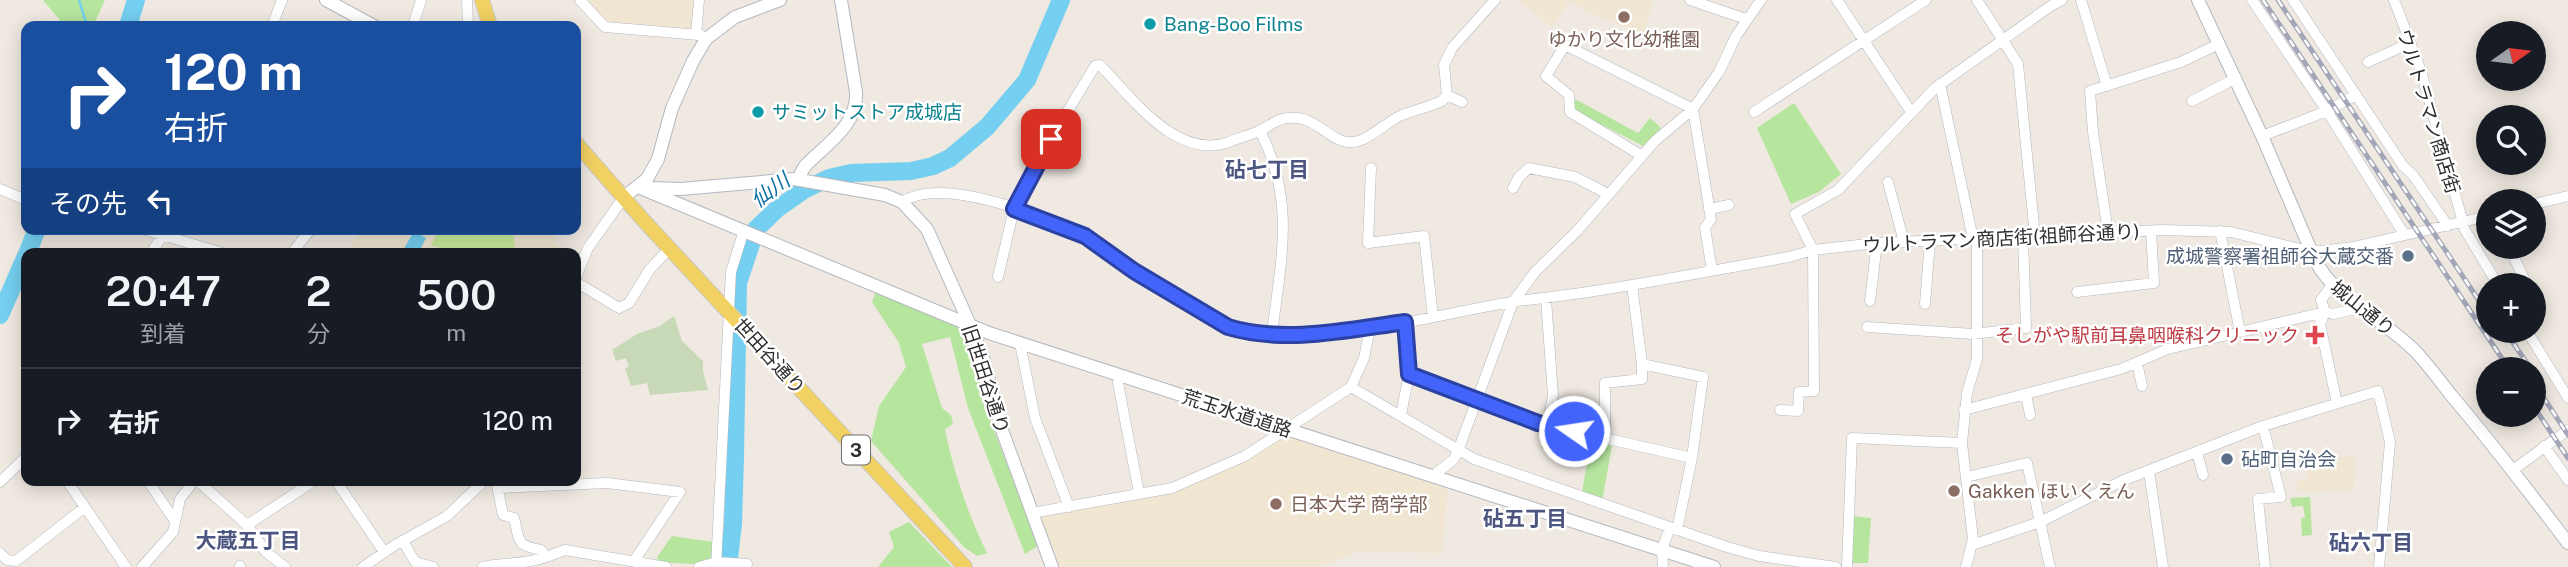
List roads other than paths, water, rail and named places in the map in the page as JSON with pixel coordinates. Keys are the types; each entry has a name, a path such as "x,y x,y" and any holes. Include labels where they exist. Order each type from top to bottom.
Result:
{"main road":[{"path":"482,0 488,21"},
{"name":"世田谷通り","path":"582,158 624,197 965,567"}],"street":[{"path":"276,21 282,0"},
{"path":"326,0 365,21"},
{"path":"415,21 421,0"},
{"path":"467,0 468,21"},
{"path":"580,0 605,27 701,37 734,18 780,0"},
{"path":"581,267 588,248 624,197 647,179 658,159 672,108 701,37 699,0"},
{"path":"805,180 801,173 805,166 845,127 856,106 850,46 841,0"},
{"path":"1447,95 1444,65 1452,48 1495,0"},
{"path":"1690,0 1746,19"},
{"path":"1433,476 1454,459 1458,451 1513,302 1535,272 1577,231 1655,141 1693,109 1719,72 1746,19 1760,0"},
{"path":"1837,0 1911,112"},
{"path":"1754,111 1926,0"},
{"path":"1977,0 2018,64 2035,236"},
{"path":"1780,410 1798,411 1798,392 1814,391 1813,250 1795,214 1838,190 1940,84 2062,0"},
{"path":"2081,0 2107,86"},
{"name":"城山通り","path":"2198,0 2236,78 2319,268 2332,285 2415,351 2513,470 2568,543"},
{"path":"2252,0 2327,111 2404,234"},
{"path":"2293,0 2403,166 2413,175 2448,226"},
{"name":"ウルトラマン商店街","path":"2394,0 2431,104 2462,223 2490,273"},
{"path":"2368,62 2410,43"},
{"path":"2108,233 2090,92 2181,62 2219,44"},
{"path":"1642,156 1570,112 1569,94 1546,76 1565,45 1693,109"},
{"path":"998,277 1014,209 1038,160 1095,66 1100,65 1153,121 1187,142 1214,147 1260,131 1281,118 1290,117 1309,120 1342,141 1351,142 1372,135 1399,116 1435,104 1447,95"},
{"path":"2192,101 2236,78"},
{"path":"1940,84 1977,245 1977,359 1966,393 1962,443 1972,545 1966,567"},
{"path":"1447,95 1462,102"},
{"path":"2262,136 2327,111 2356,95"},
{"path":"1693,109 1711,219 1705,228 1712,271"},
{"path":"1260,131 1277,170 1284,214 1272,334"},
{"path":"1371,168 1368,243 1424,236 1433,317"},
{"path":"1513,188 1519,177 1529,168 1574,177 1608,194"},
{"path":"679,196 772,180 805,180 885,195 902,202"},
{"path":"1888,182 1904,242"},
{"path":"638,187 679,196 746,231 732,265 716,565"},
{"path":"0,188 21,198"},
{"name":"ウルトラマン商店街(祖師谷通り)","path":"902,202 918,196 951,192 1014,209 1085,236 1134,271 1228,327 1272,334 1308,335 1370,328 1513,302 1632,285 1789,257 1813,250 1877,243 2151,230 2220,231 2311,251 2353,247 2476,219"},
{"path":"2546,201 2568,195"},
{"name":"旧世田谷通り","path":"902,202 928,229 971,327 982,354 1003,433 1052,567"},
{"path":"1709,209 1729,205"},
{"path":"2077,292 2154,283 2151,230"},
{"name":"荒玉水道道路","path":"746,231 971,327 1714,567"},
{"path":"2220,231 2241,332"},
{"path":"174,235 210,248"},
{"path":"1867,327 1977,333 2026,328 2023,237"},
{"path":"1925,304 1930,241"},
{"path":"1870,301 1877,243"},
{"path":"581,283 619,308 629,303 650,269 670,248"},
{"path":"1600,438 1605,424 1605,383 1642,379 1632,285"},
{"path":"2332,285 2321,300 2325,312 2320,324 2336,403"},
{"path":"1546,299 1553,395 1548,425"},
{"path":"1964,410 2121,369 2168,349 2325,312 2333,314 2360,308"},
{"path":"1401,415 1409,374 1405,322"},
{"path":"1032,513 1171,488 1245,456 1351,387 1364,358 1370,328"},
{"path":"1020,343 1035,418 1069,507"},
{"path":"2535,343 2568,398"},
{"path":"2137,362 2142,386"},
{"path":"1642,364 1703,377 1692,458 1674,528 1662,550 1663,567"},
{"path":"1409,374 1548,425 1692,458"},
{"path":"1120,376 1118,383 1139,494"},
{"path":"1351,387 1458,451 1515,474 1759,556 1836,567"},
{"path":"1972,545 2040,522 2124,480 2263,426 2378,391 2390,442 2379,567"},
{"path":"2026,394 2030,415"},
{"path":"2263,426 2281,497 2258,499 2265,567"},
{"path":"2513,470 2568,430"},
{"path":"1847,567 1853,438 1962,443"},
{"path":"2544,446 2568,480"},
{"path":"2197,452 2203,475"},
{"path":"0,482 21,462"},
{"path":"1966,477 2027,463 2050,567"},
{"path":"2149,471 2163,567"},
{"path":"581,483 607,483 680,492 634,561"},
{"path":"70,486 126,567"},
{"path":"151,486 175,521"},
{"path":"142,567 173,532 180,499 192,486"},
{"path":"202,486 247,525 266,552 285,567"},
{"path":"247,525 306,486"},
{"path":"340,486 384,552"},
{"path":"363,567 447,516 479,486"},
{"path":"498,486 503,515 514,518 520,543 524,547 541,550 547,557"},
{"path":"0,553 7,560 16,561 85,507"},
{"path":"403,541 415,562 433,567"},
{"path":"483,567 501,563 530,564 565,550 666,567"},
{"path":"699,567 743,564"}],"water":[{"path":"412,235 426,238 421,248 404,248"}],"waterway":[{"path":"79,0 85,21"},
{"path":"130,21 136,0"},
{"name":"仙川","path":"728,567 733,524 738,283 756,229 777,209 804,190 829,178 851,173 911,171 933,166 950,158 987,127 1027,80 1061,0"},
{"path":"29,248 35,235"},
{"path":"0,315 21,267"}],"railway":[{"path":"2263,0 2501,357"},
{"path":"2278,0 2476,296"},
{"path":"2513,343 2523,357"},
{"path":"2546,401 2568,435"},
{"path":"2546,425 2568,458"}],"place":[{"name":"ゆかり文化幼稚園","path":"1624,17"},
{"name":"Bang-Boo Films","path":"1150,24"},
{"name":"サミットストア成城店","path":"758,112"},
{"name":"成城警察署祖師谷大蔵交番","path":"2408,256"},
{"name":"そしがや駅前耳鼻咽喉科クリニック","path":"2315,335"},
{"name":"砧町自治会","path":"2227,459"},
{"name":"Gakken ほいくえん","path":"1954,491"},
{"name":"日本大学 商学部","path":"1276,504"}],"district":[{"name":"砧七丁目","path":"1267,169"},
{"name":"砧五丁目","path":"1525,518"},
{"name":"大蔵五丁目","path":"248,540"},
{"name":"砧六丁目","path":"2371,542"}]}
